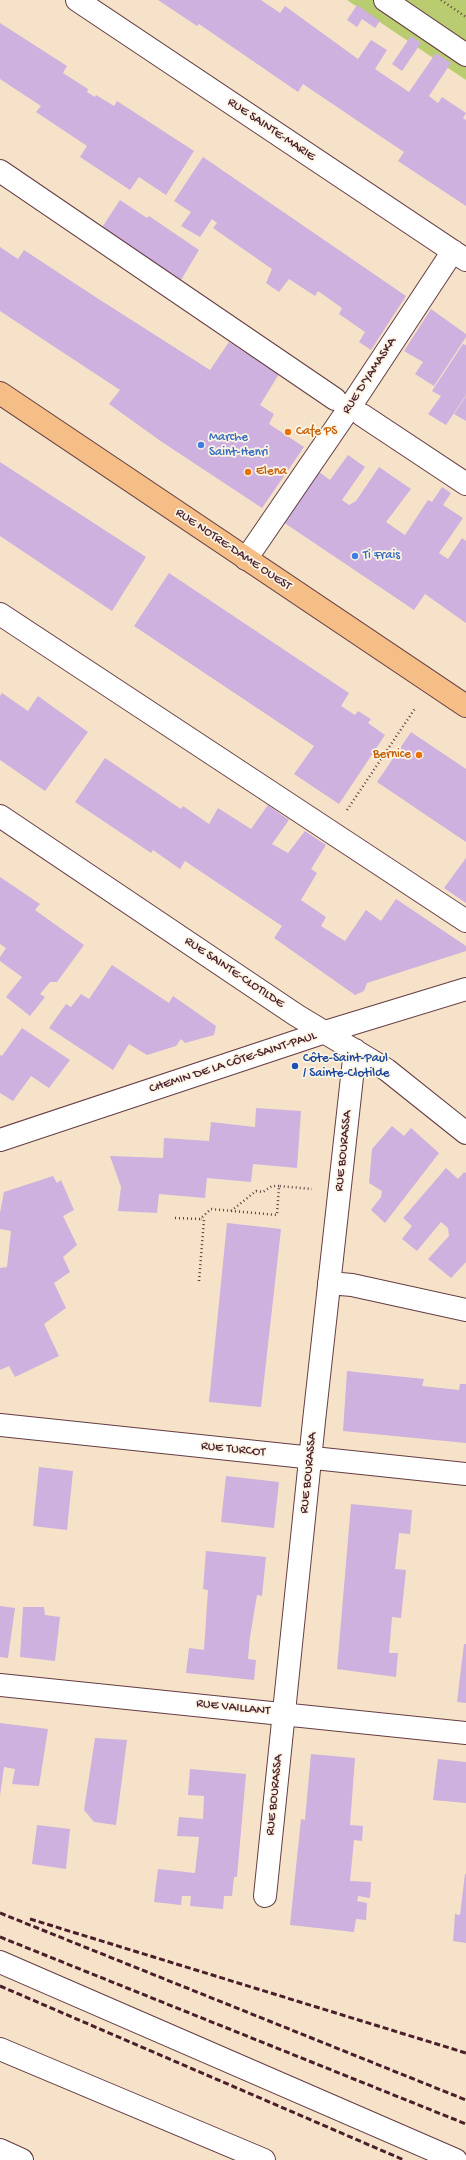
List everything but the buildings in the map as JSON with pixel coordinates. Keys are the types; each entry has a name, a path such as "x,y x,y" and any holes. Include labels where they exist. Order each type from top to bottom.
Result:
{"main road":[{"name":"RUE NOTRE-DAME OUEST","path":"0,393 466,706"}],"street":[{"name":"RUE SAINTE-MARIE","path":"77,0 459,255"},
{"path":"385,0 466,55"},
{"path":"0,171 335,399"},
{"name":"RUE D'YAMASKA","path":"246,559 350,407 459,255"},
{"path":"362,415 466,484"},
{"path":"0,614 466,921"},
{"name":"RUE SAINTE-CLOTILDE","path":"0,816 325,1032 396,1077 466,1133"},
{"name":"CHEMIN DE LA CÔTE-SAINT-PAUL","path":"0,1140 325,1032 466,989"},
{"name":"RUE BOURASSA","path":"265,1896 310,1458 355,1050"},
{"path":"329,1283 352,1286 466,1310"},
{"name":"RUE TURCOT","path":"0,1425 466,1474"},
{"name":"RUE VAILLANT","path":"0,1685 466,1733"},
{"path":"0,1962 456,2160"},
{"path":"0,2049 264,2160"},
{"path":"0,2150 22,2160"}],"path":[{"path":"441,0 466,17"},
{"path":"350,805 416,707"},
{"path":"231,1211 256,1191 263,1192 272,1186 316,1189"},
{"path":"200,1219 212,1209 276,1215 280,1186"},
{"path":"175,1218 204,1220 199,1280"}],"green space":[{"path":"347,0 466,0 466,80"}],"railway":[{"path":"0,1913 466,2100"},
{"path":"30,1919 466,2053"},
{"path":"0,1937 466,2124"},
{"path":"0,1986 404,2160"}],"place":[{"name":"Cafe PS","path":"288,432"},
{"name":"Marche Saint-Henri","path":"201,445"},
{"name":"Elena","path":"248,472"},
{"name":"Ti Frais","path":"355,556"},
{"name":"Bernice","path":"419,755"},
{"name":"Côte-Saint-Paul / Sainte-Clotilde","path":"295,1066"}]}
